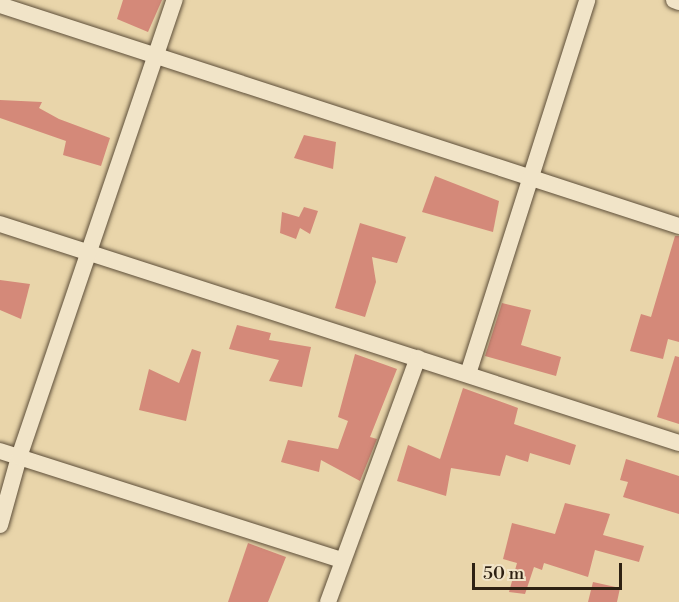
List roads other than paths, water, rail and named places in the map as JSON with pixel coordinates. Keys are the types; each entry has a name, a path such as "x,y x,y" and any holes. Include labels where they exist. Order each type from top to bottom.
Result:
{"street":[{"path":"0,525 19,457 158,56 175,0"},
{"path":"468,374 587,0"},
{"path":"674,0 679,2"},
{"path":"0,5 679,226"},
{"path":"0,224 679,443"},
{"path":"328,602 341,560 418,358"},
{"path":"0,451 341,560"}]}
